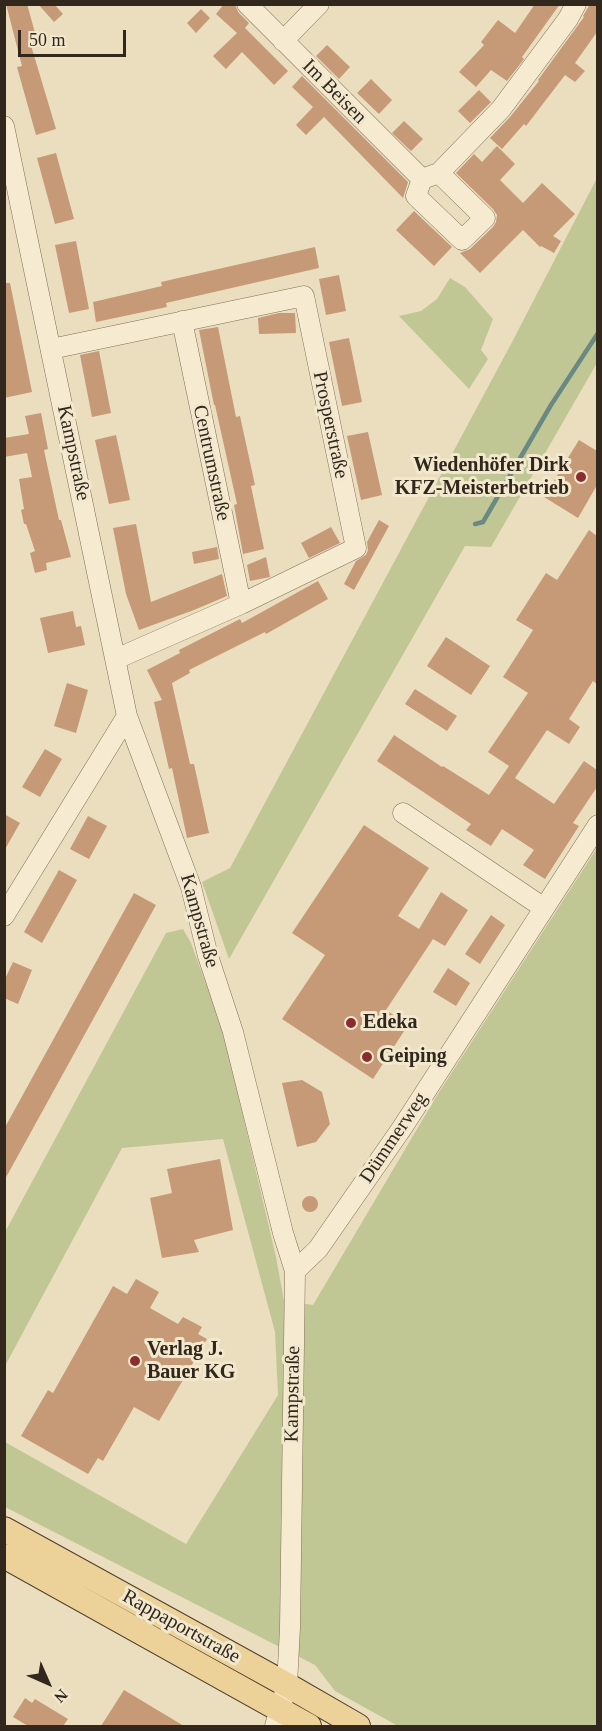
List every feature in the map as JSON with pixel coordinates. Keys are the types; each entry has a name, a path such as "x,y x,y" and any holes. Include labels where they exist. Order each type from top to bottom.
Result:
{"main road":[{"name":"Rappaportstraße","path":"4,1529 358,1726"},
{"name":"Rappaportstraße","path":"4,1556 278,1718 309,1726"}],"street":[{"name":"Im Beisen","path":"247,4 283,41 430,176 501,109 568,19 576,4"},
{"path":"283,41 319,4"},
{"name":"Kampstraße","path":"4,126 127,716 191,887 208,956 233,1032 283,1233 295,1271 290,1628 287,1685 278,1718"},
{"name":"Prosperstraße","path":"51,349 304,296 356,548 241,604 116,659"},
{"name":"Centrumstraße","path":"182,321 241,604"},
{"path":"7,904 127,716"},
{"path":"403,813 544,908"},
{"name":"Dümmerweg","path":"295,1271 318,1249 402,1128 597,825"}],"green space":[{"path":"597,178 597,363 491,547 465,546 229,959 202,882 230,868 511,344"},
{"path":"450,278 465,287 493,319 481,350 488,359 469,389 399,316 421,311 437,299"},
{"path":"597,848 597,1726 398,1726 335,1691 315,1665 5,1507 5,1442 186,1544 278,1395 275,1332 223,1139 122,1148 5,1366 5,1232 166,933 183,929 191,943 223,1030 276,1257 284,1301 313,1305 436,1097"}],"building":[{"path":"6,4 27,4 37,40 30,42 56,129 36,135 17,67 22,66"},
{"path":"38,4 54,4 63,14 54,22"},
{"path":"224,4 235,4 238,12 249,23 245,28 288,71 274,85 242,52 226,69 213,56 237,33 216,14"},
{"path":"535,4 560,4 507,81 491,70 476,87 459,72 484,45 481,42 498,20 515,33"},
{"path":"590,4 597,4 597,32 575,63 585,71 575,82 565,75 526,126 524,124 502,149 490,138 539,81 584,17"},
{"path":"201,9 210,18 196,33 187,23"},
{"path":"327,45 350,67 339,79 316,56"},
{"path":"302,76 408,182 403,198 324,117 306,135 296,125 313,107 292,87"},
{"path":"371,79 392,100 379,114 357,93"},
{"path":"479,90 491,102 470,123 458,111"},
{"path":"404,121 423,139 411,151 392,133"},
{"path":"497,146 515,164 500,180 523,203 542,183 575,214 553,236 561,241 554,253 540,247 523,230 480,273 460,253 470,249 493,227 497,215 456,173 474,154 482,162"},
{"path":"56,153 74,219 55,224 37,158"},
{"path":"414,211 452,247 434,266 396,230"},
{"path":"76,241 89,309 69,313 55,245"},
{"path":"315,247 319,268 166,303 167,307 96,322 93,302 162,286 161,282"},
{"path":"339,275 346,311 326,315 319,279"},
{"path":"4,283 10,283 32,392 4,398"},
{"path":"279,313 295,313 296,333 259,334 258,318"},
{"path":"218,327 236,417 240,416 255,485 251,486 264,549 243,554 234,505 237,504 199,330"},
{"path":"349,338 362,402 342,406 329,342"},
{"path":"99,351 111,413 92,417 80,355"},
{"path":"41,413 48,449 44,450 59,520 61,520 71,557 46,563 47,570 35,573 30,553 35,551 21,510 24,509 19,479 32,477 27,453 4,457 4,438 29,434 25,416"},
{"path":"368,432 382,495 361,500 347,436"},
{"path":"116,435 130,500 109,504 95,440"},
{"path":"579,440 597,451 597,485 578,518 544,497"},
{"path":"379,520 389,526 354,590 344,584 356,561 366,555 367,542"},
{"path":"136,524 151,602 222,574 227,596 139,630 126,594 113,528"},
{"path":"331,527 340,543 309,558 301,543"},
{"path":"589,530 597,536 597,684 593,681 569,719 580,727 569,744 547,730 515,778 554,804 584,761 597,770 597,787 573,823 579,826 545,879 523,865 534,850 502,829 491,846 466,830 471,824 377,761 394,735 489,795 509,766 488,752 528,693 503,677 533,630 516,620 546,573 557,580"},
{"path":"217,547 219,559 194,564 192,552"},
{"path":"266,557 270,577 250,581 247,565"},
{"path":"318,581 328,599 266,634 265,632 189,670 190,673 172,683 190,764 194,764 209,833 187,838 172,768 169,769 154,702 162,700 147,670 180,653 179,650 240,619 242,623"},
{"path":"73,611 76,627 81,626 85,645 48,653 40,618"},
{"path":"446,637 490,666 471,695 427,666"},
{"path":"67,683 88,690 76,733 54,726"},
{"path":"415,689 457,716 447,731 405,704"},
{"path":"45,749 62,759 40,797 22,787"},
{"path":"4,814 20,823 4,851"},
{"path":"88,816 107,826 89,859 70,849"},
{"path":"364,825 429,868 398,916 419,929 441,892 468,910 445,946 433,939 386,1010 408,1025 373,1079 282,1019 325,955 292,933"},
{"path":"59,870 77,880 42,943 24,932"},
{"path":"134,893 156,905 4,1181 4,1129"},
{"path":"491,915 505,925 480,964 465,954"},
{"path":"13,962 32,970 18,1004 4,998 4,981"},
{"path":"448,968 470,983 456,1006 433,992"},
{"path":"302,1080 322,1092 330,1124 316,1142 297,1147 282,1083"},
{"path":"220,1159 233,1230 194,1240 199,1252 162,1258 150,1198 172,1193 167,1169"},
{"path":"307,1196 313,1196 318,1204 316,1210 307,1212 302,1207 302,1201"},
{"path":"136,1279 159,1292 150,1308 178,1324 183,1317 202,1327 198,1334 207,1339 159,1421 134,1407 103,1461 98,1458 88,1474 21,1436 48,1390 53,1393 113,1286 127,1294"},
{"path":"124,1690 184,1726 101,1726"},
{"path":"25,1698 32,1703 35,1699 68,1719 63,1726 28,1726 13,1717"}],"waterway":[{"path":"475,524 483,522 551,405 598,333"}],"place":[{"name":"Wiedenhöfer Dirk KFZ-Meisterbetrieb","path":"581,477"},
{"name":"Edeka","path":"351,1023"},
{"name":"Geiping","path":"367,1057"},
{"name":"Verlag J. Bauer KG","path":"135,1361"}]}
